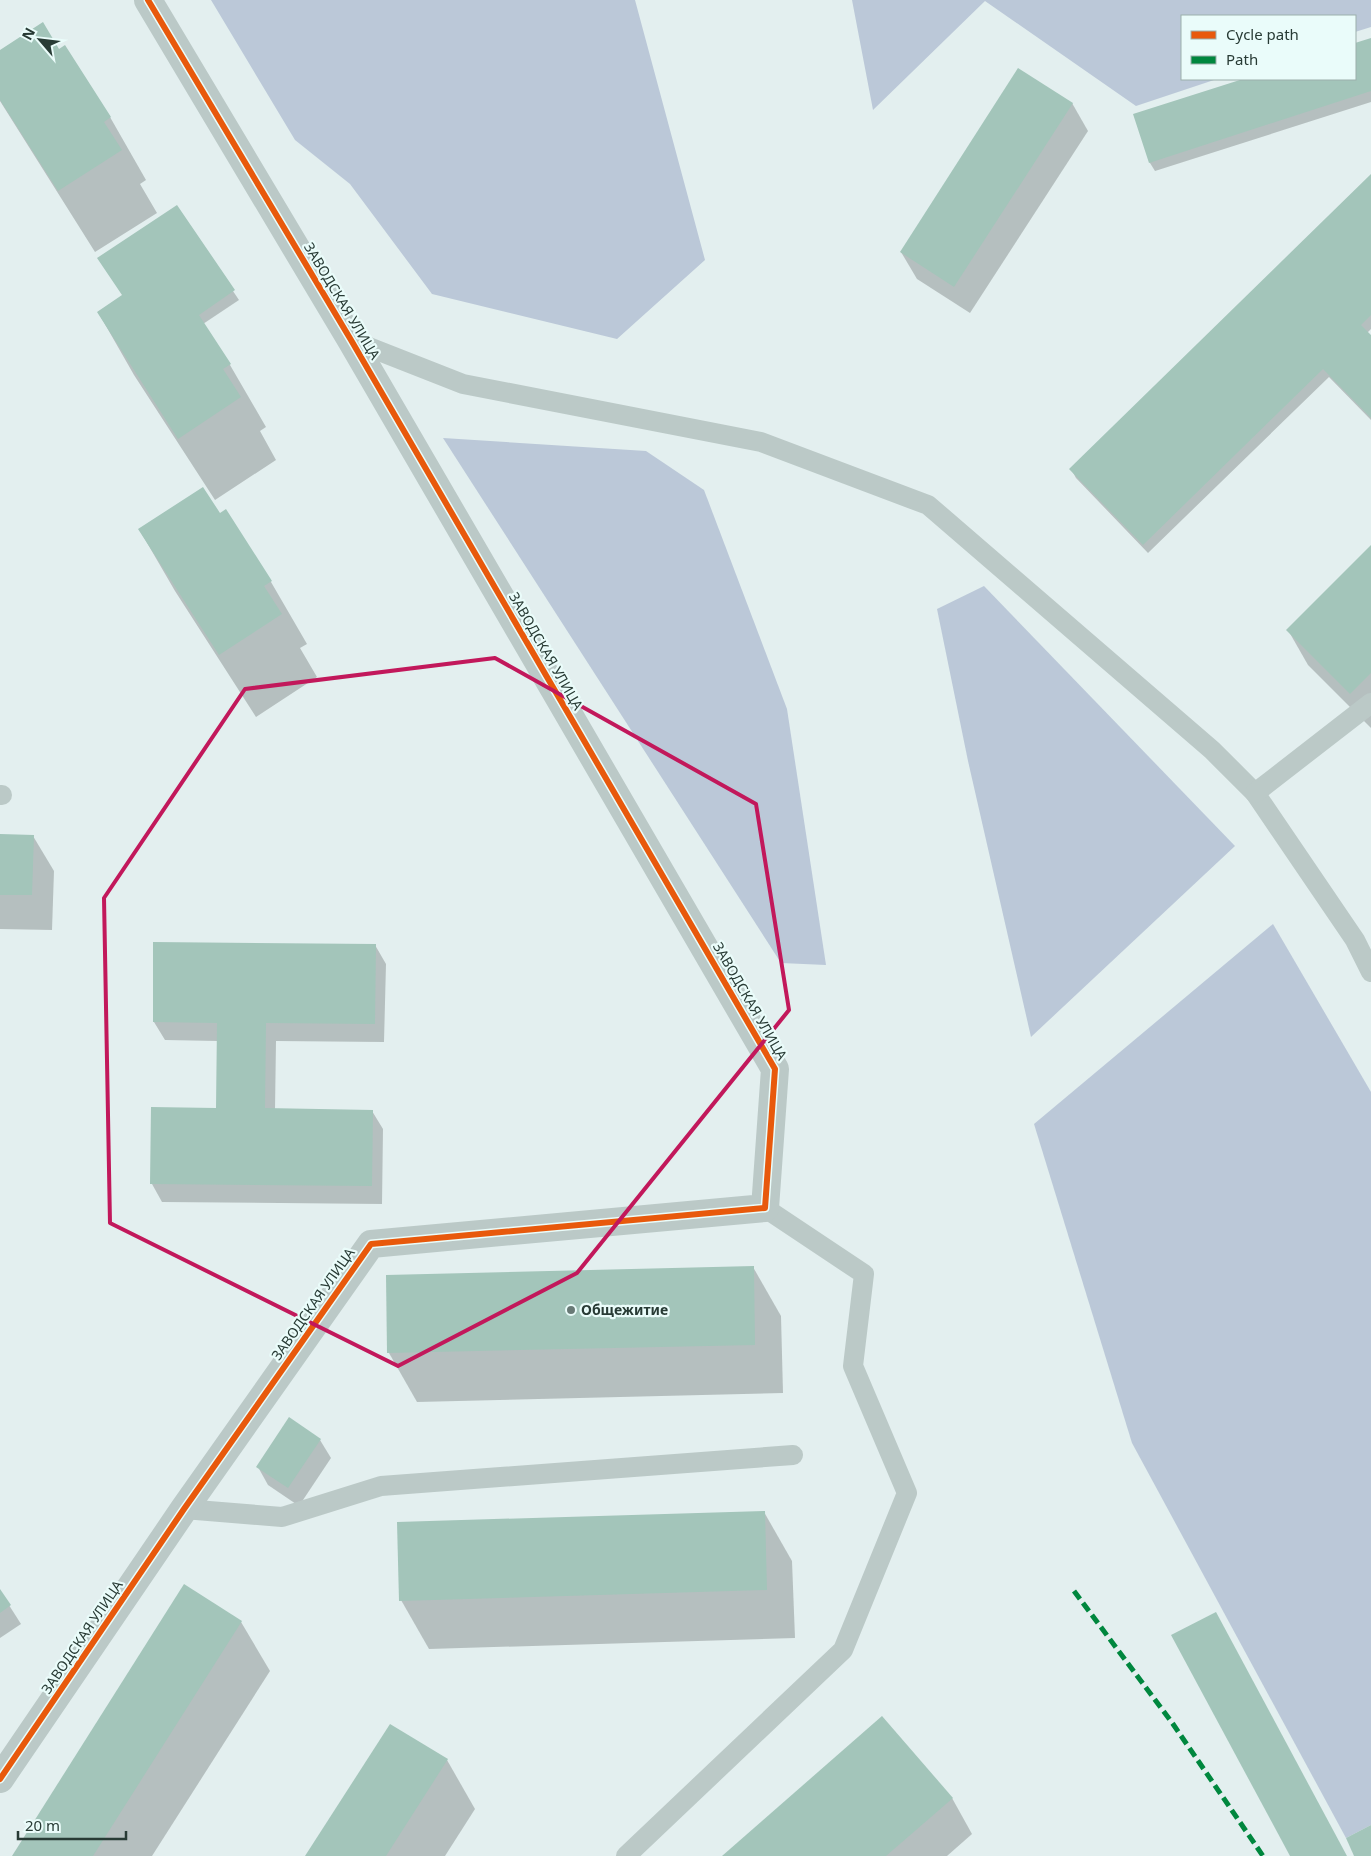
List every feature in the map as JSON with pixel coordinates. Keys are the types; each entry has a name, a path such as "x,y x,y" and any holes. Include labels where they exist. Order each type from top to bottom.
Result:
{"street":[{"name":"ЗАВОДСКАЯ УЛИЦА","path":"0,1779 184,1510 371,1244 765,1208 776,1069 351,340 148,0"}],"lane":[{"path":"351,340 463,384 761,442 928,505 1212,750 1255,793 1355,940 1371,972"},
{"path":"1255,793 1371,703"},
{"path":"626,1856 843,1650 907,1493 853,1366 864,1274 765,1208"},
{"path":"184,1510 282,1518 381,1486 793,1455"}],"highlighted area":[{"path":"495,658 756,804 789,1010 577,1273 398,1366 110,1223 104,898 245,689"}],"shaded area":[{"path":"211,0 635,0 705,260 617,339 432,294 350,184 295,140"},
{"path":"852,0 1371,0 1371,27 1356,32 1356,15 1181,15 1181,80 1214,80 1136,106 985,1 873,110"},
{"path":"443,438 646,451 704,490 787,709 826,965 781,963"},
{"path":"984,586 1235,846 1031,1037 968,761 937,609"},
{"path":"1273,924 1371,1092 1371,1825 1346,1838 1132,1443 1034,1124"}],"building":[{"path":"43,22 59,49 65,45 111,117 104,122 122,150 58,191 0,100 0,50"},
{"path":"1371,38 1371,91 1149,163 1133,114 1240,80 1356,80 1356,43"},
{"path":"1018,68 1073,103 954,287 900,252"},
{"path":"1371,174 1371,315 1361,325 1371,335 1371,418 1323,369 1143,545 1069,469"},
{"path":"177,205 235,290 199,315 231,364 223,369 241,397 178,439 97,312 122,295 97,258"},
{"path":"203,487 220,513 226,509 272,581 264,586 282,614 219,655 138,529"},
{"path":"1371,545 1371,673 1350,694 1286,630"},
{"path":"0,834 34,835 32,895 0,895"},
{"path":"153,942 376,944 375,1024 266,1023 265,1108 373,1110 372,1186 150,1184 151,1107 216,1108 217,1023 153,1022"},
{"name":"Общежитие","path":"754,1266 755,1345 387,1353 386,1275"},
{"path":"289,1417 321,1439 288,1488 256,1467"},
{"path":"765,1511 767,1590 399,1601 397,1522"},
{"path":"184,1584 242,1621 93,1856 12,1856"},
{"path":"0,1589 11,1605 0,1613"},
{"path":"1216,1612 1347,1856 1290,1856 1171,1635"},
{"path":"882,1716 953,1798 886,1856 722,1856"},
{"path":"390,1724 448,1759 386,1856 305,1856"},
{"path":"1371,1825 1371,1856 1354,1856 1346,1838"}],"marked path":[{"path":"1074,1591 1173,1724 1263,1856"}],"cycle path":[{"path":"0,1779 184,1509 371,1244 765,1208 775,1069 351,340 148,0"}],"place":[{"name":"Общежитие","path":"571,1310"}]}
